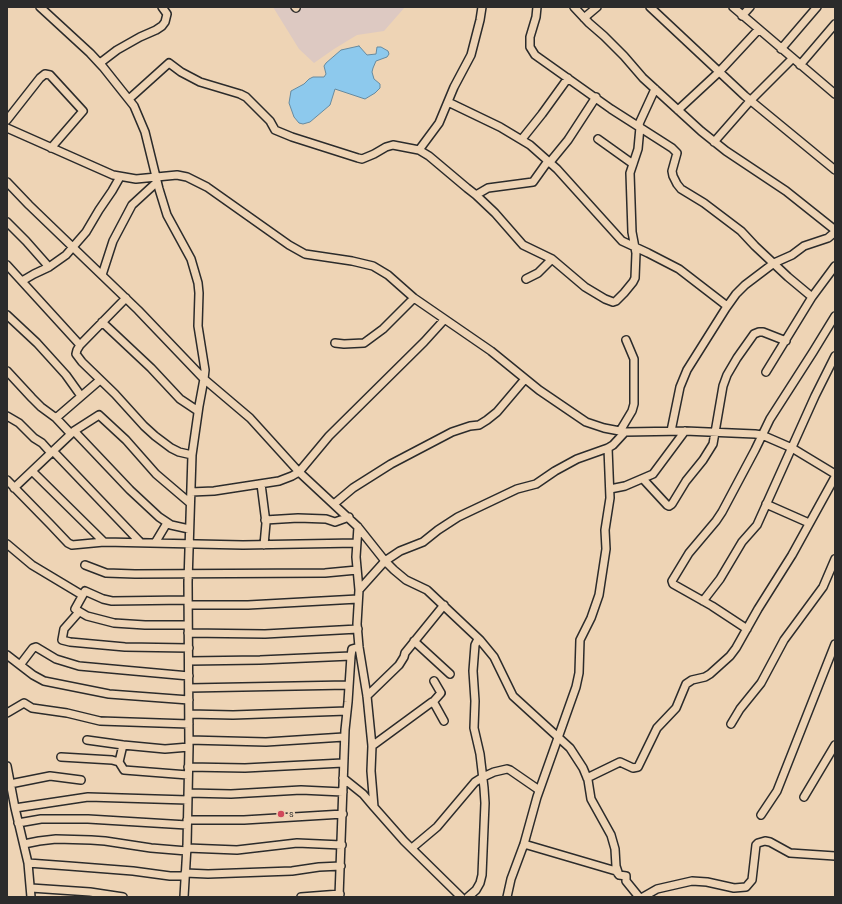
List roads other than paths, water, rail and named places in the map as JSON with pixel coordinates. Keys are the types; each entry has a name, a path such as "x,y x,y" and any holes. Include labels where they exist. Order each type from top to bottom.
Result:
{"street":[{"path":"40,7 100,63 129,99 139,116 145,132 167,215 191,259 200,293 198,326 203,355 204,379 192,455 190,503 188,575 189,744 187,849 184,897"},
{"path":"100,63 117,50 162,26 167,17 165,10 162,7"},
{"path":"419,150 436,128 454,87 471,55 482,7"},
{"path":"537,7 536,16 530,31 530,47 536,54 568,78 672,148 677,154 672,171 675,181 681,189 704,203 741,230 752,243 812,297"},
{"path":"574,7 655,89 714,142 786,191 834,228 828,238 804,246 792,255 774,263 745,285 727,306 687,370 679,392 671,431"},
{"path":"584,18 597,7"},
{"path":"650,7 750,101 835,170"},
{"path":"733,7 758,30 835,94"},
{"path":"742,16 750,7"},
{"path":"781,49 816,7"},
{"path":"800,65 835,24"},
{"path":"678,110 719,72 758,30"},
{"path":"714,142 750,101 792,59"},
{"path":"129,99 169,63 181,72 200,82 246,97 270,120 275,130 292,137 362,159 393,145 419,150 429,156 476,195 495,213 523,245 552,259 585,287 613,302 616,301 634,280 636,247 632,232 630,173 638,149 639,127 655,89"},
{"path":"7,120 40,78 45,74 50,74 83,111 51,148"},
{"path":"522,140 568,78"},
{"path":"476,195 488,188 533,182 568,140 596,97"},
{"path":"448,102 494,124 536,150 549,161 622,241 679,269 727,306"},
{"path":"7,128 120,177 157,179 178,175 196,181 225,198 289,245 301,252 311,256 352,261 373,266 388,275 414,298 444,320 491,351 525,379 586,422 604,428 623,431 685,431 762,435 792,448 835,474"},
{"path":"598,139 633,164"},
{"path":"22,281 58,262 86,232 120,177"},
{"path":"102,275 113,241 132,205 157,179"},
{"path":"7,182 126,298 204,379 250,418 299,472 358,526 385,561 402,577 427,590 444,605 494,657 513,696 574,753 587,778 591,799 611,835 619,875"},
{"path":"7,222 49,267"},
{"path":"526,279 534,276 552,259"},
{"path":"7,265 80,345"},
{"path":"766,372 812,297 835,266"},
{"path":"126,298 80,345 76,352 77,356 155,436 171,448 179,452 192,455"},
{"path":"335,343 364,343 383,329 414,298"},
{"path":"7,315 66,375 81,396"},
{"path":"747,629 673,584 672,581 689,553 722,512 777,407 835,316"},
{"path":"191,492 214,491 261,484 286,479 299,472 329,436 424,342 444,320"},
{"path":"102,322 159,376 180,399 198,411"},
{"path":"643,479 667,505 669,506 672,504 713,444 720,399 727,375 737,358 754,334 759,332 763,332 786,341"},
{"path":"358,590 385,561 400,552 423,542 458,517 517,489 536,484 555,471 577,459 614,445 623,431 634,404 634,359 626,340"},
{"path":"703,601 720,579 742,542 757,525 834,360"},
{"path":"7,371 32,398 73,433 155,513 167,522 189,529"},
{"path":"334,504 354,488 397,461 452,432 470,426 479,425 487,420 497,412 525,379"},
{"path":"56,418 100,380"},
{"path":"14,488 73,433 99,415 126,440 156,474 190,503"},
{"path":"7,416 19,423 34,438 42,442 140,542"},
{"path":"610,489 626,486 654,474 685,431"},
{"path":"507,897 511,879 524,844 539,790 576,687 579,673 580,640 600,595 606,549 605,530 609,510 610,489 608,448"},
{"path":"32,471 104,542"},
{"path":"587,778 620,762 633,768 638,767 657,728 676,708 686,684 692,680 705,677 721,665 736,648 758,609 792,555 835,477"},
{"path":"7,480 68,543 140,542 264,545 357,543"},
{"path":"261,484 265,520 264,545"},
{"path":"766,504 809,523"},
{"path":"265,520 298,518 326,519 336,522 349,517"},
{"path":"155,543 167,522"},
{"path":"358,526 357,570 359,647 367,696 372,746 371,771 374,807"},
{"path":"7,544 32,565 82,595"},
{"path":"731,724 740,709 761,683 784,640 823,587 835,559"},
{"path":"85,565 110,574 188,575 325,573 357,570"},
{"path":"188,625 114,623 93,618 75,609 85,591 103,599 112,601 262,605 358,599"},
{"path":"367,696 399,665 405,652 444,605"},
{"path":"79,612 66,626 62,640 119,647 189,648"},
{"path":"188,633 266,634 358,629"},
{"path":"468,897 476,890 482,875 485,803 480,754 474,728 475,701 473,671 475,645 478,639"},
{"path":"414,641 450,674"},
{"path":"761,815 777,791 835,644"},
{"path":"20,665 36,646 56,659 79,666 189,676"},
{"path":"301,897 340,895 344,792 344,737 352,649 359,647"},
{"path":"7,655 39,679 50,683 109,694 189,700"},
{"path":"189,661 351,656"},
{"path":"372,746 433,702 441,693 434,681"},
{"path":"189,688 348,685"},
{"path":"433,702 444,721"},
{"path":"7,713 24,703 32,708 67,713 100,721 189,724"},
{"path":"189,714 233,715 347,711"},
{"path":"87,740 123,745 165,748 189,744 266,742 344,737"},
{"path":"123,745 119,762 126,771 188,775"},
{"path":"804,797 835,745"},
{"path":"61,757 112,760 119,762"},
{"path":"188,767 245,768 343,763"},
{"path":"7,766 18,823 28,863 31,897"},
{"path":"412,848 437,827 475,782 483,777 494,772 507,769 539,790"},
{"path":"10,784 50,776 81,780"},
{"path":"343,778 354,786 412,848 461,897"},
{"path":"15,808 88,797 188,796 301,790 344,792"},
{"path":"18,823 41,819 88,819 187,823 343,814"},
{"path":"24,844 48,839 105,841 151,848 237,850 297,843 342,845"},
{"path":"643,897 658,889 692,881 707,882 734,888 746,887 752,880 756,845 765,841 770,842 790,853 835,856"},
{"path":"524,844 616,871 619,875 626,876 626,881 639,897"},
{"path":"28,863 133,871 161,875 292,871 319,867 341,866"},
{"path":"31,888 90,892 123,897"}],"water":[{"path":"359,46 367,55 376,54 377,47 381,47 388,51 389,54 387,57 376,61 372,72 374,79 380,84 380,88 365,99 335,89 330,105 310,122 303,124 299,123 294,117 289,103 291,91 313,77 324,77 326,74 324,66 341,50"}],"place":[{"name":"s","path":"281,814"}]}
